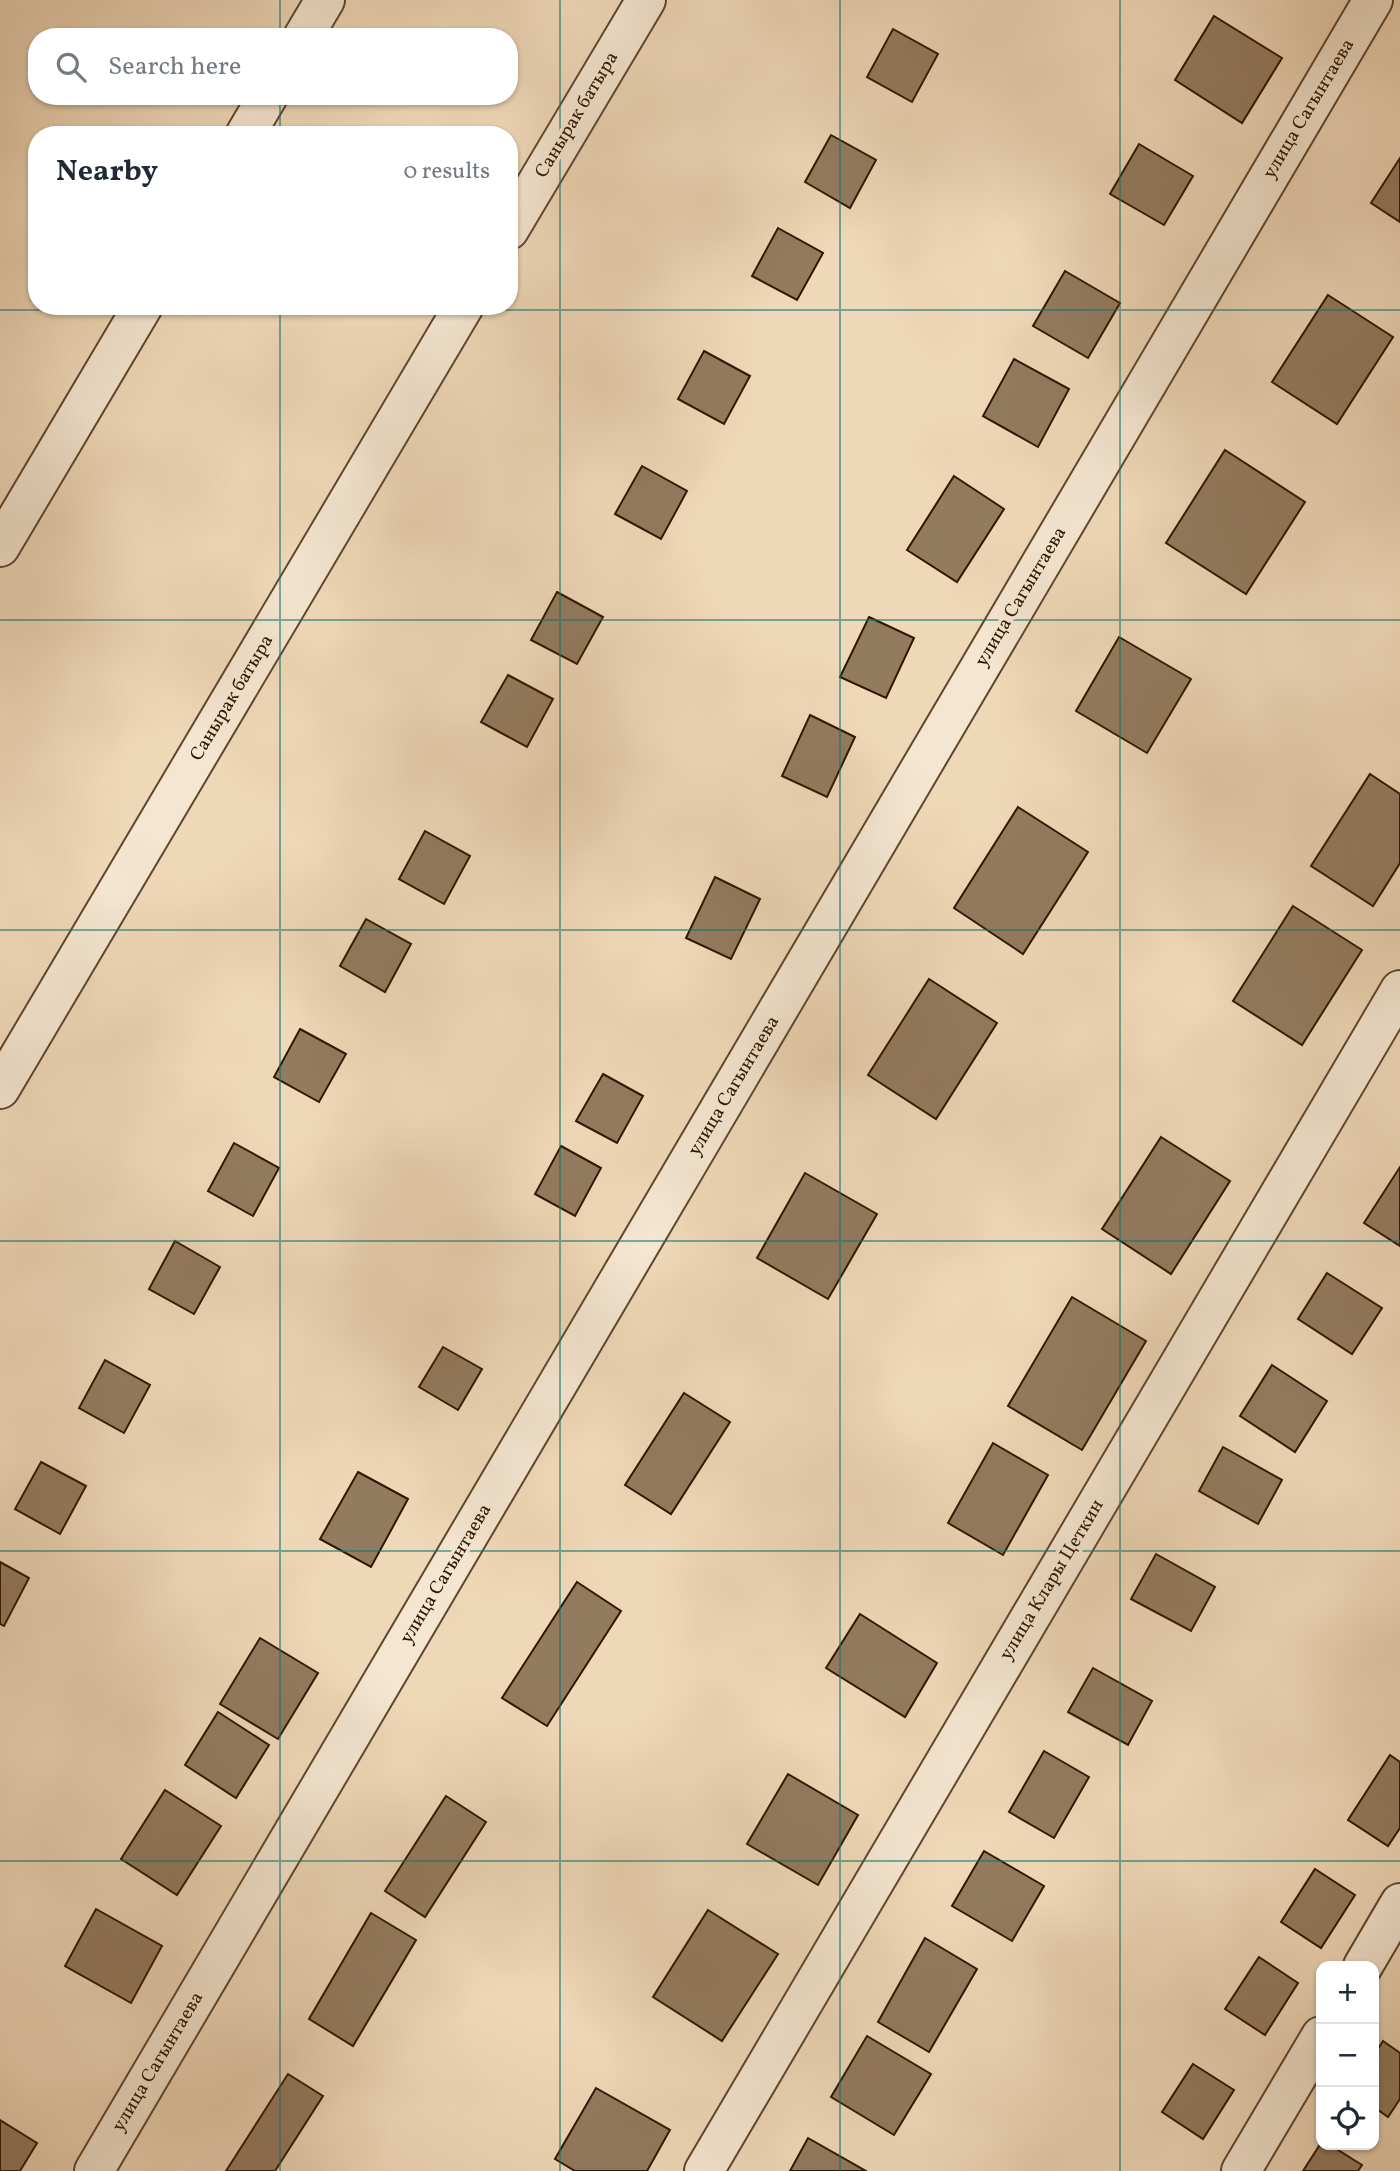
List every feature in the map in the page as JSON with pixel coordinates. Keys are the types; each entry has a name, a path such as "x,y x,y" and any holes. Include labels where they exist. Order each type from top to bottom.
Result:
{"street":[{"path":"308,28 325,0"},
{"name":"Санырак батыра","path":"518,215 646,0"},
{"name":"улица Сагынтаева","path":"94,2171 1373,0"},
{"path":"250,126 263,105"},
{"path":"0,547 138,315"},
{"name":"Санырак батыра","path":"0,1089 459,315"},
{"name":"улица Клары Цеткин","path":"704,2171 1400,990"},
{"path":"1366,1961 1400,1903"},
{"path":"1241,2171 1316,2044"}],"building":[{"path":"1214,16 1282,58 1242,123 1175,80"},
{"path":"893,29 938,54 912,102 867,77"},
{"path":"831,135 876,160 850,208 805,182"},
{"path":"1139,144 1193,176 1164,225 1110,194"},
{"path":"1400,158 1400,222 1371,203"},
{"path":"778,228 823,253 797,300 752,276"},
{"path":"1065,271 1120,303 1088,358 1033,326"},
{"path":"1328,295 1393,337 1337,424 1272,382"},
{"path":"704,351 750,376 724,424 678,399"},
{"path":"1014,359 1069,389 1038,447 983,416"},
{"path":"1225,450 1305,502 1246,594 1166,543"},
{"path":"642,466 687,491 661,539 615,514"},
{"path":"954,476 1004,509 957,582 907,550"},
{"path":"557,592 603,617 577,664 531,640"},
{"path":"869,617 914,638 886,698 840,677"},
{"path":"1119,637 1191,679 1147,753 1076,711"},
{"path":"508,675 553,699 527,747 481,722"},
{"path":"810,715 855,737 827,797 782,776"},
{"path":"1370,774 1400,794 1400,863 1373,906 1311,866"},
{"path":"1018,807 1088,852 1023,954 954,908"},
{"path":"425,831 470,856 444,904 399,879"},
{"path":"715,877 760,899 731,959 686,938"},
{"path":"1293,906 1362,950 1302,1045 1233,1001"},
{"path":"366,919 411,944 385,992 340,966"},
{"path":"929,979 997,1023 936,1119 868,1075"},
{"path":"300,1029 346,1054 319,1102 274,1077"},
{"path":"603,1074 643,1096 617,1143 576,1121"},
{"path":"1161,1137 1230,1181 1171,1274 1102,1229"},
{"path":"234,1143 279,1168 253,1216 208,1191"},
{"path":"561,1146 601,1168 575,1216 535,1194"},
{"path":"1400,1167 1400,1246 1364,1223"},
{"path":"805,1173 877,1214 828,1299 757,1258"},
{"path":"175,1241 220,1267 194,1314 149,1289"},
{"path":"1327,1273 1382,1308 1352,1354 1298,1319"},
{"path":"1072,1297 1146,1341 1082,1450 1008,1406"},
{"path":"443,1347 482,1369 458,1410 419,1387"},
{"path":"105,1360 150,1385 124,1433 79,1408"},
{"path":"1272,1365 1327,1401 1295,1452 1240,1416"},
{"path":"684,1393 730,1422 671,1514 625,1485"},
{"path":"993,1443 1048,1475 1003,1555 948,1523"},
{"path":"1223,1447 1282,1480 1258,1524 1199,1491"},
{"path":"41,1462 86,1486 60,1534 15,1509"},
{"path":"358,1472 408,1499 371,1567 320,1539"},
{"path":"1156,1554 1215,1587 1191,1631 1131,1599"},
{"path":"0,1562 29,1578 4,1626 0,1624"},
{"path":"577,1582 621,1611 547,1726 502,1698"},
{"path":"860,1614 937,1663 905,1717 826,1668"},
{"path":"260,1638 318,1673 278,1739 220,1704"},
{"path":"1093,1668 1152,1701 1128,1745 1068,1712"},
{"path":"218,1712 269,1745 236,1798 185,1765"},
{"path":"1044,1751 1089,1777 1054,1838 1009,1812"},
{"path":"1390,1755 1400,1762 1400,1828 1388,1846 1348,1820"},
{"path":"788,1774 858,1815 818,1885 747,1844"},
{"path":"165,1790 221,1826 177,1895 121,1859"},
{"path":"446,1796 486,1822 425,1917 385,1891"},
{"path":"984,1851 1044,1886 1012,1941 952,1906"},
{"path":"1315,1869 1355,1895 1321,1948 1281,1922"},
{"path":"96,1909 162,1946 131,2003 65,1966"},
{"path":"708,1910 778,1954 722,2041 653,1997"},
{"path":"371,1913 416,1940 353,2046 309,2019"},
{"path":"925,1938 977,1969 929,2052 878,2022"},
{"path":"1259,1957 1298,1983 1265,2035 1225,2009"},
{"path":"867,2036 931,2074 894,2135 831,2097"},
{"path":"1383,2041 1400,2053 1400,2099 1388,2117 1379,2111 1379,2047"},
{"path":"1193,2064 1234,2090 1203,2139 1162,2112"},
{"path":"288,2074 323,2096 275,2171 226,2171"},
{"path":"596,2088 670,2130 647,2171 575,2171 555,2159"},
{"path":"0,2120 37,2143 20,2171 0,2171"},
{"path":"808,2138 866,2171 790,2171"},
{"path":"1316,2150 1338,2150 1362,2165 1358,2171 1303,2171"}]}
